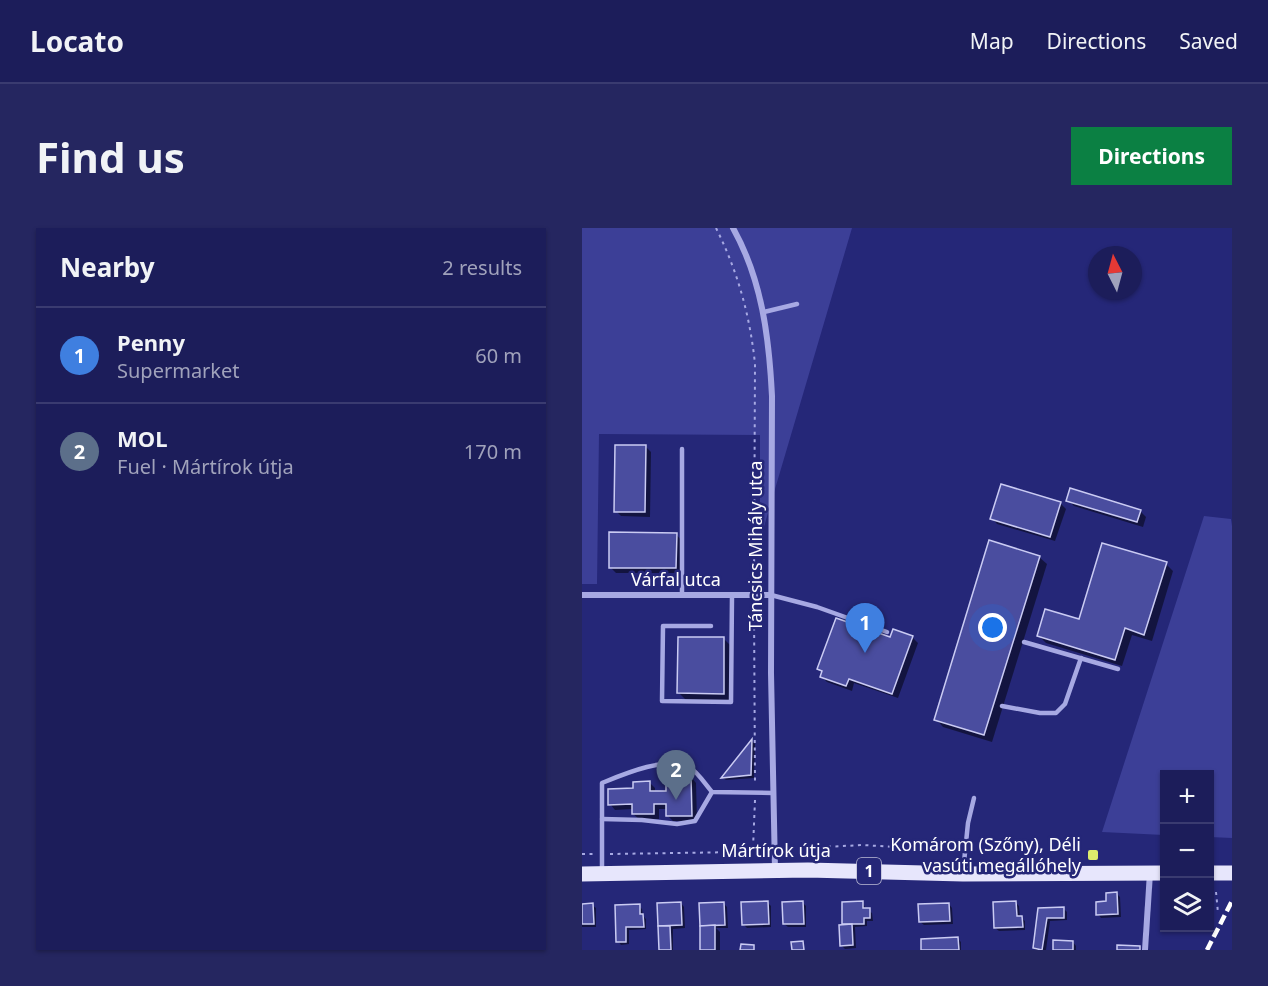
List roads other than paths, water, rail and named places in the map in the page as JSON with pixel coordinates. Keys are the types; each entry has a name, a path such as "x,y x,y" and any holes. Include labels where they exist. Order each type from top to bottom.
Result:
{"main road":[{"name":"Mártírok útja","path":"582,874 775,871 963,874 1157,873"},
{"path":"1214,873 1232,873"}],"street":[{"name":"Táncsics Mihály utca","path":"733,228 746,256 764,312 770,352 775,871"},
{"name":"Várfal utca","path":"582,595 771,595"},
{"path":"1146,950 1157,873"}],"lane":[{"path":"764,312 797,304"},
{"path":"681,449 682,595"},
{"path":"711,626 663,626 663,700 731,702 732,595"},
{"path":"771,595 817,607 887,632"},
{"path":"1024,642 1118,669"},
{"path":"1002,706 1040,713 1056,713 1065,704 1081,658"},
{"path":"602,874 602,783 634,769 666,764 690,768 712,792 773,794"},
{"path":"602,819 677,824 695,821 712,792"},
{"path":"963,874 974,798"}],"railway":[{"path":"1207,950 1232,901"}],"place":[{"name":"Penny","path":"865,653"},
{"name":"MOL","path":"676,800"},
{"name":"Komárom (Szőny), Déli vasúti megállóhely","path":"1093,855"}]}
